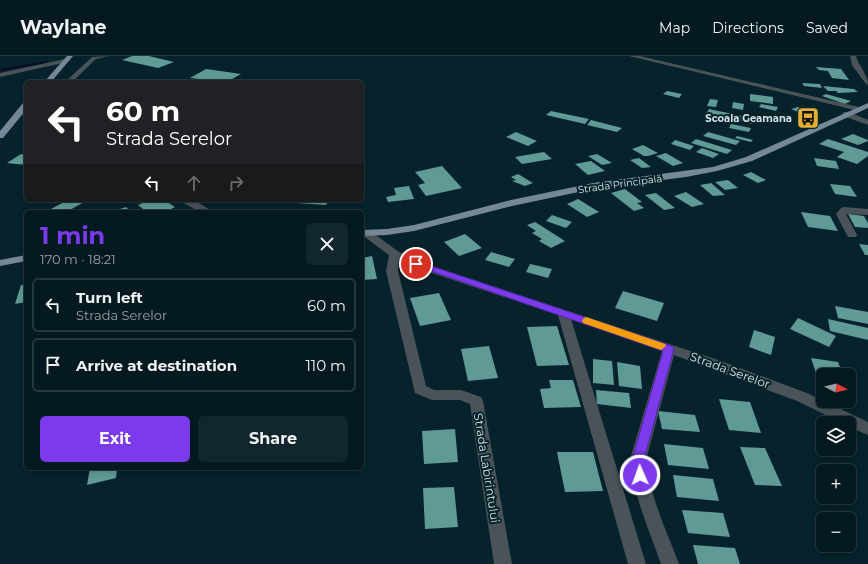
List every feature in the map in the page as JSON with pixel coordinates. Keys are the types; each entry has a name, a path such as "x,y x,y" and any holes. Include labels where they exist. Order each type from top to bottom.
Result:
{"main road":[{"path":"49,80 67,58"},
{"name":"Strada Principală","path":"364,233 414,228 511,203 593,186 714,169 749,159 868,105"},
{"path":"0,136 24,107"},
{"path":"0,263 24,258"}],"street":[{"path":"70,80 94,57 106,56"},
{"path":"632,56 859,108"},
{"path":"852,56 855,65 868,83"},
{"path":"1,76 67,58"},
{"path":"846,114 868,123"},
{"path":"188,202 203,210"},
{"path":"852,235 841,214 844,210 868,212"},
{"name":"Strada Serelor","path":"364,233 396,254 427,268 713,363 802,397 868,429"},
{"name":"Strada Labirintului","path":"396,254 392,271 420,389 432,395 461,395 476,401 503,564"},
{"path":"563,312 637,564"},
{"path":"669,349 639,456 638,467 642,483 670,564"}],"building":[{"path":"132,56 149,56 174,62 158,68 122,60"},
{"path":"816,67 841,69 849,80 832,78 828,71 819,70"},
{"path":"206,69 241,74 230,80 190,78"},
{"path":"802,83 820,84 822,88 804,86"},
{"path":"823,86 854,89 858,92 838,93 836,91 828,91"},
{"path":"667,91 682,94 679,98 663,94"},
{"path":"750,94 773,97 773,104 750,101"},
{"path":"826,94 851,101 845,104 822,96"},
{"path":"710,99 718,100 716,107 707,106"},
{"path":"733,102 744,104 743,110 732,108"},
{"path":"761,104 778,107 776,111 759,107"},
{"path":"798,107 816,115 810,117 791,109"},
{"path":"709,109 756,119 753,124 706,114"},
{"path":"551,111 589,119 585,124 546,115"},
{"path":"591,120 622,128 617,132 587,125"},
{"path":"731,124 751,128 749,132 729,128"},
{"path":"516,132 537,141 528,146 506,137"},
{"path":"708,132 740,141 736,145 703,136"},
{"path":"853,134 868,141 858,145 841,139"},
{"path":"737,136 753,140 751,142 735,138"},
{"path":"696,139 732,150 727,154 691,143"},
{"path":"828,139 868,152 868,156 857,164 837,157 844,152 819,144"},
{"path":"675,140 694,146 690,150 671,144"},
{"path":"643,145 658,153 644,156 632,149"},
{"path":"702,148 719,154 713,158 696,152"},
{"path":"544,152 552,159 522,164 515,157"},
{"path":"666,153 683,163 673,166 656,156"},
{"path":"21,154 24,155 24,165 7,163"},
{"path":"597,154 612,163 602,165 588,156"},
{"path":"639,158 651,167 642,168 630,160"},
{"path":"814,158 836,161 839,169 817,166"},
{"path":"591,161 605,171 588,175 575,164"},
{"path":"442,166 462,188 426,196 418,185 425,183 415,172"},
{"path":"751,172 766,180 758,183 743,175"},
{"path":"518,174 533,183 525,186 512,181 516,180 511,177"},
{"path":"728,180 738,188 725,190 715,182"},
{"path":"711,183 725,195 713,196 700,185"},
{"path":"830,184 850,186 857,197 835,194"},
{"path":"409,186 414,199 388,202 386,197 396,195 394,188"},
{"path":"625,189 642,202 637,203 644,208 634,211 611,193"},
{"path":"686,192 704,204 692,207 674,196"},
{"path":"656,193 675,208 664,210 645,195"},
{"path":"578,199 599,212 587,217 567,204"},
{"path":"64,202 84,202 70,210 49,210"},
{"path":"145,202 167,202 175,207 169,210 144,210 138,205"},
{"path":"282,202 328,202 326,205"},
{"path":"126,207 129,210 117,210"},
{"path":"801,212 830,216 838,231 808,227"},
{"path":"848,214 864,216 868,223 868,228 855,227"},
{"path":"552,215 572,222 566,228 546,221"},
{"path":"535,222 565,241 551,248 539,241 542,239 532,233 536,231 527,225"},
{"path":"465,234 482,248 459,256 444,242"},
{"path":"859,244 868,245 868,255 865,255"},
{"path":"491,252 515,259 509,267 485,260"},
{"path":"372,256 377,279 364,280 364,258"},
{"path":"530,264 552,269 548,278 526,272"},
{"path":"21,285 24,285 24,302 15,304"},
{"path":"623,291 664,303 657,321 615,308"},
{"path":"439,293 451,320 420,326 410,298"},
{"path":"835,306 868,312 868,324 838,318"},
{"path":"798,318 836,336 829,347 790,329"},
{"path":"828,319 868,328 868,340 830,331"},
{"path":"557,326 569,365 537,366 527,327"},
{"path":"754,330 775,337 771,355 749,347"},
{"path":"489,346 498,378 468,381 461,349"},
{"path":"811,358 838,362 840,368 816,368 816,373"},
{"path":"593,359 612,361 614,385 593,383"},
{"path":"617,362 640,366 642,389 619,386"},
{"path":"549,380 573,380 581,407 544,408 540,389 551,388"},
{"path":"596,390 629,393 631,408 597,404"},
{"path":"719,399 750,402 761,433 729,430"},
{"path":"658,411 695,415 700,432 662,429"},
{"path":"455,429 458,462 424,464 422,431"},
{"path":"664,444 703,448 709,469 668,465"},
{"path":"740,447 765,448 782,486 755,485"},
{"path":"557,452 593,452 603,491 565,492"},
{"path":"90,470 117,470 116,478 87,485"},
{"path":"673,475 713,479 719,501 677,497"},
{"path":"454,487 458,527 425,529 423,488"},
{"path":"682,510 723,513 730,537 688,533"},
{"path":"693,545 735,548 740,564 698,564"}],"waterway":[{"path":"0,70 48,62"}],"slow traffic":[{"path":"586,320 661,346"}],"place":[{"name":"Scoala Geamana","path":"808,118"}],"route":[{"path":"416,264 563,312 669,349 639,456 638,467 640,475"}]}
